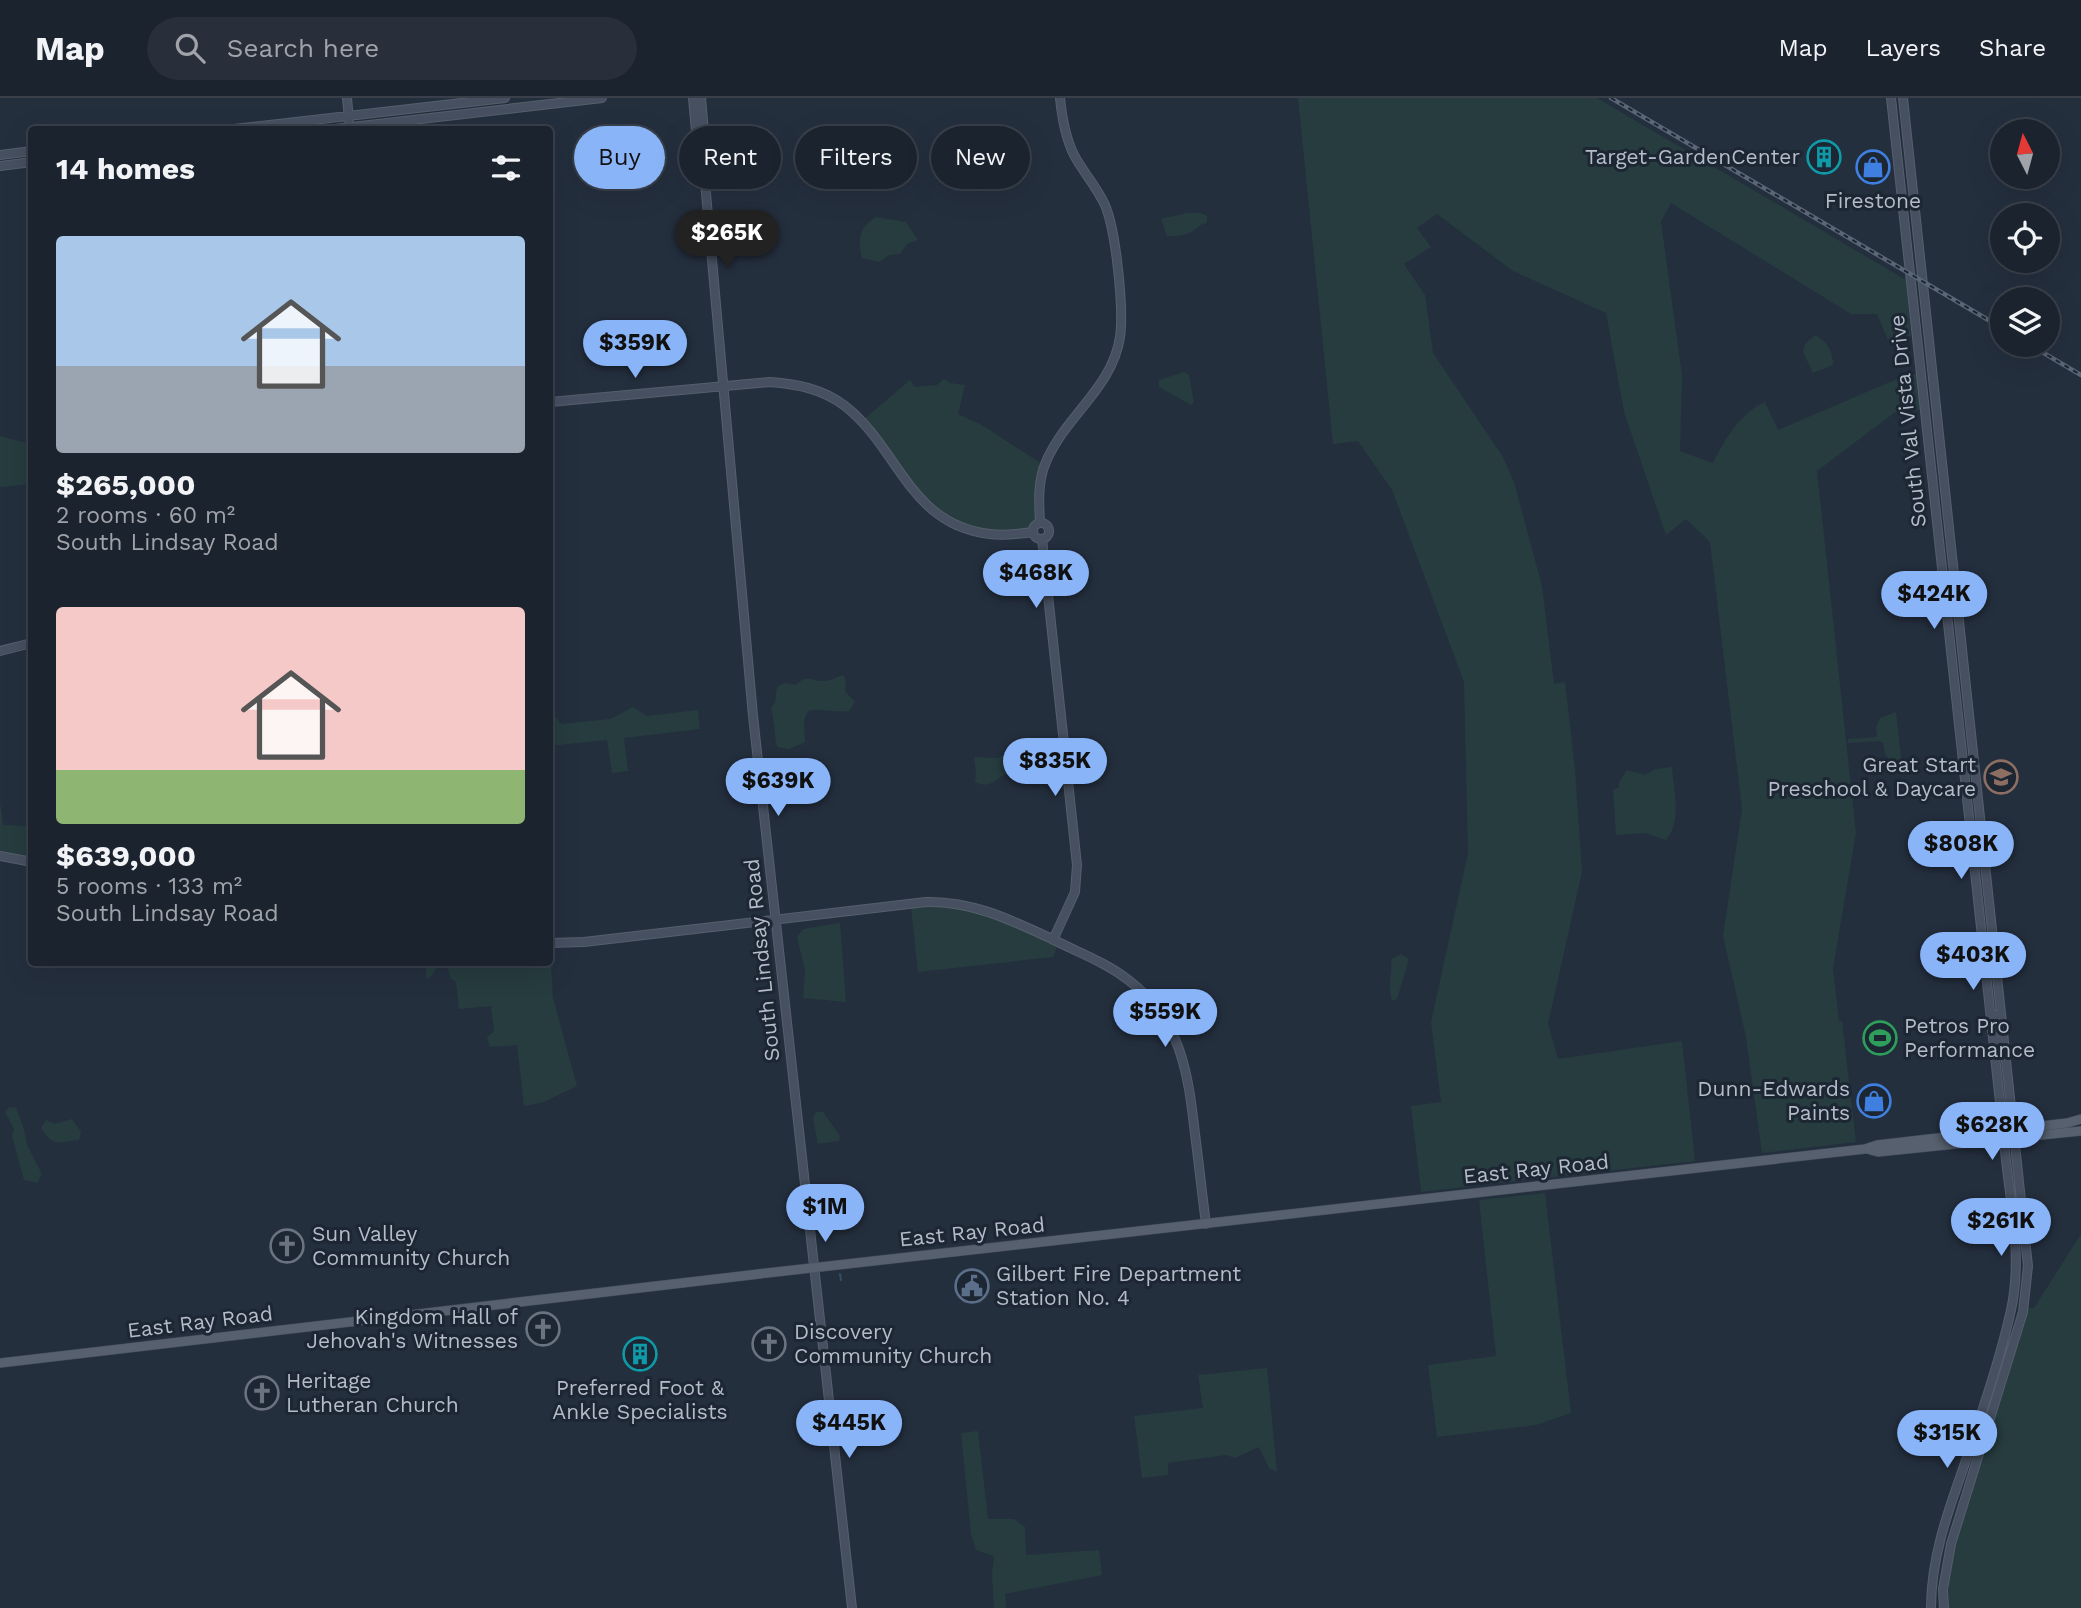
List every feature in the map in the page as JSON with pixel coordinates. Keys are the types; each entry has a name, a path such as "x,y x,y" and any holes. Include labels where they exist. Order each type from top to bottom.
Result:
{"main road":[{"path":"347,98 350,126"},
{"path":"260,126 505,98"},
{"path":"365,126 546,101 602,98"},
{"name":"South Lindsay Road","path":"692,98 695,126"},
{"name":"South Lindsay Road","path":"701,98 704,126"},
{"path":"1040,523 1039,494 1046,463 1054,446 1109,371 1116,354 1121,323 1111,223 1101,197 1070,144 1063,124 1060,98"},
{"name":"South Val Vista Drive","path":"1892,98 2003,1134 2015,1281 2003,1338 1942,1530 1933,1569 1931,1608"},
{"name":"South Val Vista Drive","path":"1903,98 2006,1048 2028,1282 2015,1340 1951,1544 1943,1589 1944,1608"},
{"path":"1894,118 1905,117"},
{"path":"0,155 28,152"},
{"path":"0,166 28,162"},
{"name":"South Lindsay Road","path":"706,189 722,386 775,919 852,1608"},
{"path":"1907,241 1919,240"},
{"path":"553,402 770,382 789,383 824,394 845,407 860,421 916,496 940,516 957,526 983,533 999,535 1033,532"},
{"path":"1040,523 1046,524 1049,531 1047,537 1042,539 1035,537 1033,532 1035,525 1040,523"},
{"path":"1042,539 1077,877 1075,892 1053,940"},
{"path":"0,652 28,644"},
{"path":"0,856 28,861"},
{"path":"553,943 584,942 926,902 965,905 995,913 1108,967 1129,980 1156,1007 1174,1034 1187,1071 1206,1224"},
{"path":"1990,1013 1995,1016 2000,1041 2006,1048"},
{"name":"East Ray Road","path":"2014,1133 2081,1119"},
{"name":"East Ray Road","path":"0,1363 1865,1149 1877,1145 2081,1130"},
{"path":"2011,1211 2023,1210"},
{"path":"2003,1338 2015,1340"}],"green space":[{"path":"1298,98 1597,98 1906,280 1911,336 1889,343 1877,314 1851,314 1671,203 1661,222 1682,375 1680,451 1713,463 1728,436 1741,420 1765,402 1778,430 1904,376 1916,374 1920,410 1894,413 1817,471 1856,833 1833,968 1856,1142 1762,1153 1746,1037 1723,936 1742,809 1710,542 1686,519 1666,535 1624,412 1606,313 1513,271 1437,214 1417,228 1431,247 1404,264 1425,295 1433,353 1503,457 1514,482 1542,586 1554,684 1565,682 1575,769 1582,872 1548,1024 1558,1059 1682,1041 1695,1161 1421,1192 1411,1106 1441,1102 1431,1022 1468,853 1464,682 1392,490 1358,441 1333,444"},
{"path":"1187,213 1207,216 1207,223 1185,234 1167,236 1161,219"},
{"path":"876,217 906,222 918,240 907,244 900,254 889,255 880,262 862,258 861,234 866,225"},
{"path":"1815,335 1828,347 1833,365 1813,373 1803,352 1805,344"},
{"path":"1184,372 1189,375 1194,402 1191,405 1159,387 1159,380"},
{"path":"944,379 950,383 965,385 958,414 982,425 1042,464 1035,492 1036,520 1030,528 1000,531 974,527 951,517 913,484 864,419 910,380 915,387 937,385"},
{"path":"0,436 28,443 28,484 0,487"},
{"path":"843,675 846,680 845,691 855,702 849,711 808,711 804,720 805,742 789,749 777,747 771,708 775,702 777,687 785,683 795,685 807,678 826,681"},
{"path":"633,707 647,716 698,710 700,729 624,738 628,771 612,773 607,740 553,746 553,715 562,724 610,719"},
{"path":"1896,712 1902,765 1893,765 1885,754 1883,743 1879,741 1848,743 1848,739 1877,737 1876,728 1880,718"},
{"path":"1048,748 1053,750 1056,781 1049,784 1037,783 1022,775 1010,773 990,784 975,782 974,757 997,758 1011,752 1027,756"},
{"path":"1098,755 1101,781 1080,783 1076,758"},
{"path":"1672,767 1675,815 1671,833 1666,840 1645,833 1616,835 1613,789 1619,788 1619,782 1627,770 1645,775 1656,769"},
{"path":"0,802 3,825 28,826 28,858 0,852"},
{"path":"941,906 972,911 1015,927 1057,947 1053,957 918,972 911,908"},
{"path":"840,923 846,1002 803,998 805,970 797,937 803,929"},
{"path":"1401,954 1409,959 1397,999 1392,1001 1391,959"},
{"path":"426,966 551,966 553,998 577,1086 544,1102 524,1106 517,1045 490,1047 487,1037 494,1031 491,1006 459,1009 456,982 450,978 448,968 437,967 431,977 426,979"},
{"path":"9,1107 16,1108 27,1145 42,1174 37,1183 24,1180 12,1136 14,1129 5,1112"},
{"path":"816,1112 823,1112 840,1136 839,1141 818,1144 813,1118"},
{"path":"72,1119 81,1132 79,1140 53,1141 41,1128 46,1120 54,1124"},
{"path":"1545,1193 1571,1413 1536,1425 1437,1437 1428,1365 1496,1356 1479,1200"},
{"path":"2081,1234 2081,1608 1949,1608 1949,1582 1954,1551 2029,1308 2034,1308"},
{"path":"1267,1368 1277,1472 1269,1468 1259,1447 1235,1458 1226,1455 1168,1463 1168,1475 1142,1478 1134,1416 1203,1408 1198,1375"},
{"path":"978,1431 988,1519 1014,1519 1025,1527 1026,1555 1099,1550 1102,1575 1005,1594 1006,1608 994,1608 994,1556 976,1550 971,1534 961,1433"}],"waterway":[{"path":"840,1274 841,1280"}],"railway":[{"path":"1611,98 1990,321"},
{"path":"2050,357 2081,375"}],"place":[{"name":"Target-GardenCenter","path":"1824,157"},
{"name":"Firestone","path":"1873,167"},
{"name":"Great Start Preschool & Daycare","path":"2001,777"},
{"name":"Petros Pro Performance","path":"1880,1038"},
{"name":"Dunn-Edwards Paints","path":"1874,1101"},
{"name":"Sun Valley Community Church","path":"287,1246"},
{"name":"Gilbert Fire Department Station No. 4","path":"972,1286"},
{"name":"Kingdom Hall of Jehovah's Witnesses","path":"543,1329"},
{"name":"Discovery Community Church","path":"769,1344"},
{"name":"Preferred Foot & Ankle Specialists","path":"640,1354"},
{"name":"Heritage Lutheran Church","path":"262,1393"}]}
